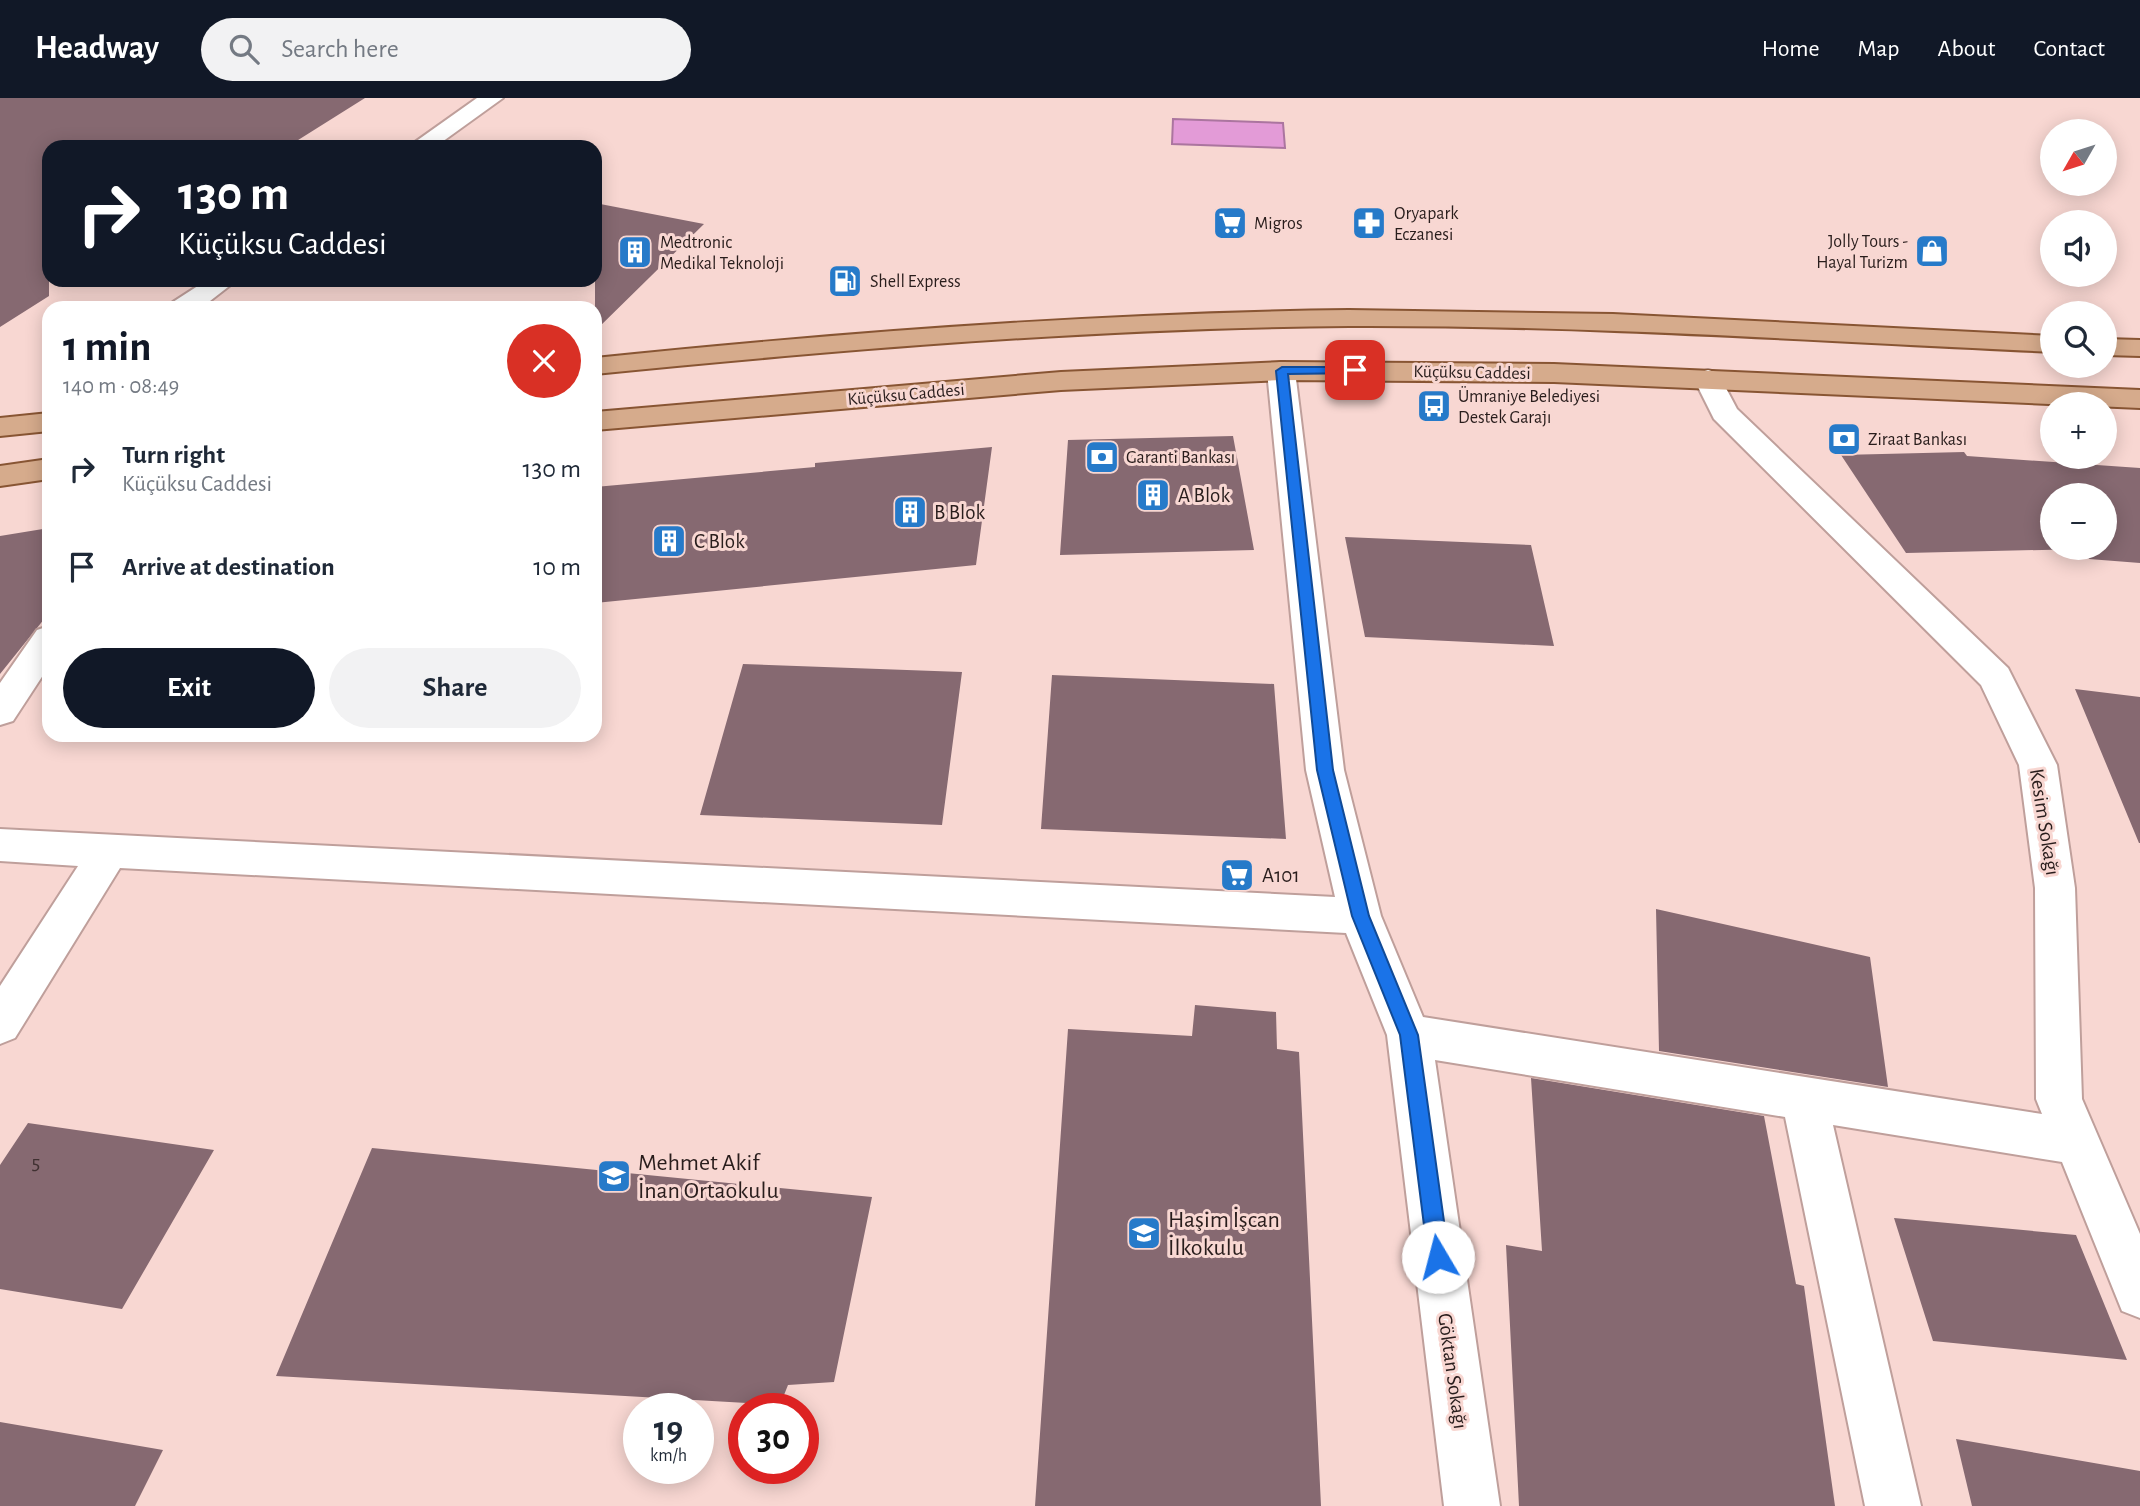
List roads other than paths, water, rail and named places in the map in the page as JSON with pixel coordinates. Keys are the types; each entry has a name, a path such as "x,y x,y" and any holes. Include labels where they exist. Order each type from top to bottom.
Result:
{"main road":[{"path":"602,365 764,348 1040,329 1347,318 1469,318 2040,343"},
{"path":"2117,347 2140,348"},
{"name":"Küçüksu Caddesi","path":"602,420 1061,381 1282,371 1554,373 2140,399"},
{"path":"0,427 42,423"},
{"path":"0,475 42,470"}],"street":[{"path":"430,140 492,98"},
{"path":"193,301 214,287"},
{"name":"Göktan Sokağı","path":"1282,371 1325,770 1360,916 1409,1035 1472,1506"},
{"name":"Kesim Sokağı","path":"1708,379 1724,413 1995,677 2038,765 2055,888 2059,1099 2140,1293"},
{"path":"0,711 42,649"},
{"path":"0,845 1360,916"},
{"path":"0,1024 108,852"},
{"path":"1409,1035 2077,1142"},
{"path":"1804,1098 1893,1506"}],"place":[{"name":"Migros","path":"1230,223"},
{"name":"Oryapark Eczanesi","path":"1369,223"},
{"name":"Jolly Tours - Hayal Turizm","path":"1932,251"},
{"name":"Medtronic Medikal Teknoloji","path":"635,252"},
{"name":"Shell Express","path":"845,281"},
{"name":"Ümraniye Belediyesi Destek Garajı","path":"1434,406"},
{"name":"Ziraat Bankası","path":"1844,439"},
{"name":"Garanti Bankası","path":"1102,457"},
{"name":"A Blok","path":"1153,495"},
{"name":"B Blok","path":"910,512"},
{"name":"C Blok","path":"669,541"},
{"name":"A101","path":"1237,875"},
{"name":"Mehmet Akif İnan Ortaokulu","path":"614,1176"},
{"name":"Haşim İşcan İlkokulu","path":"1144,1233"}]}
